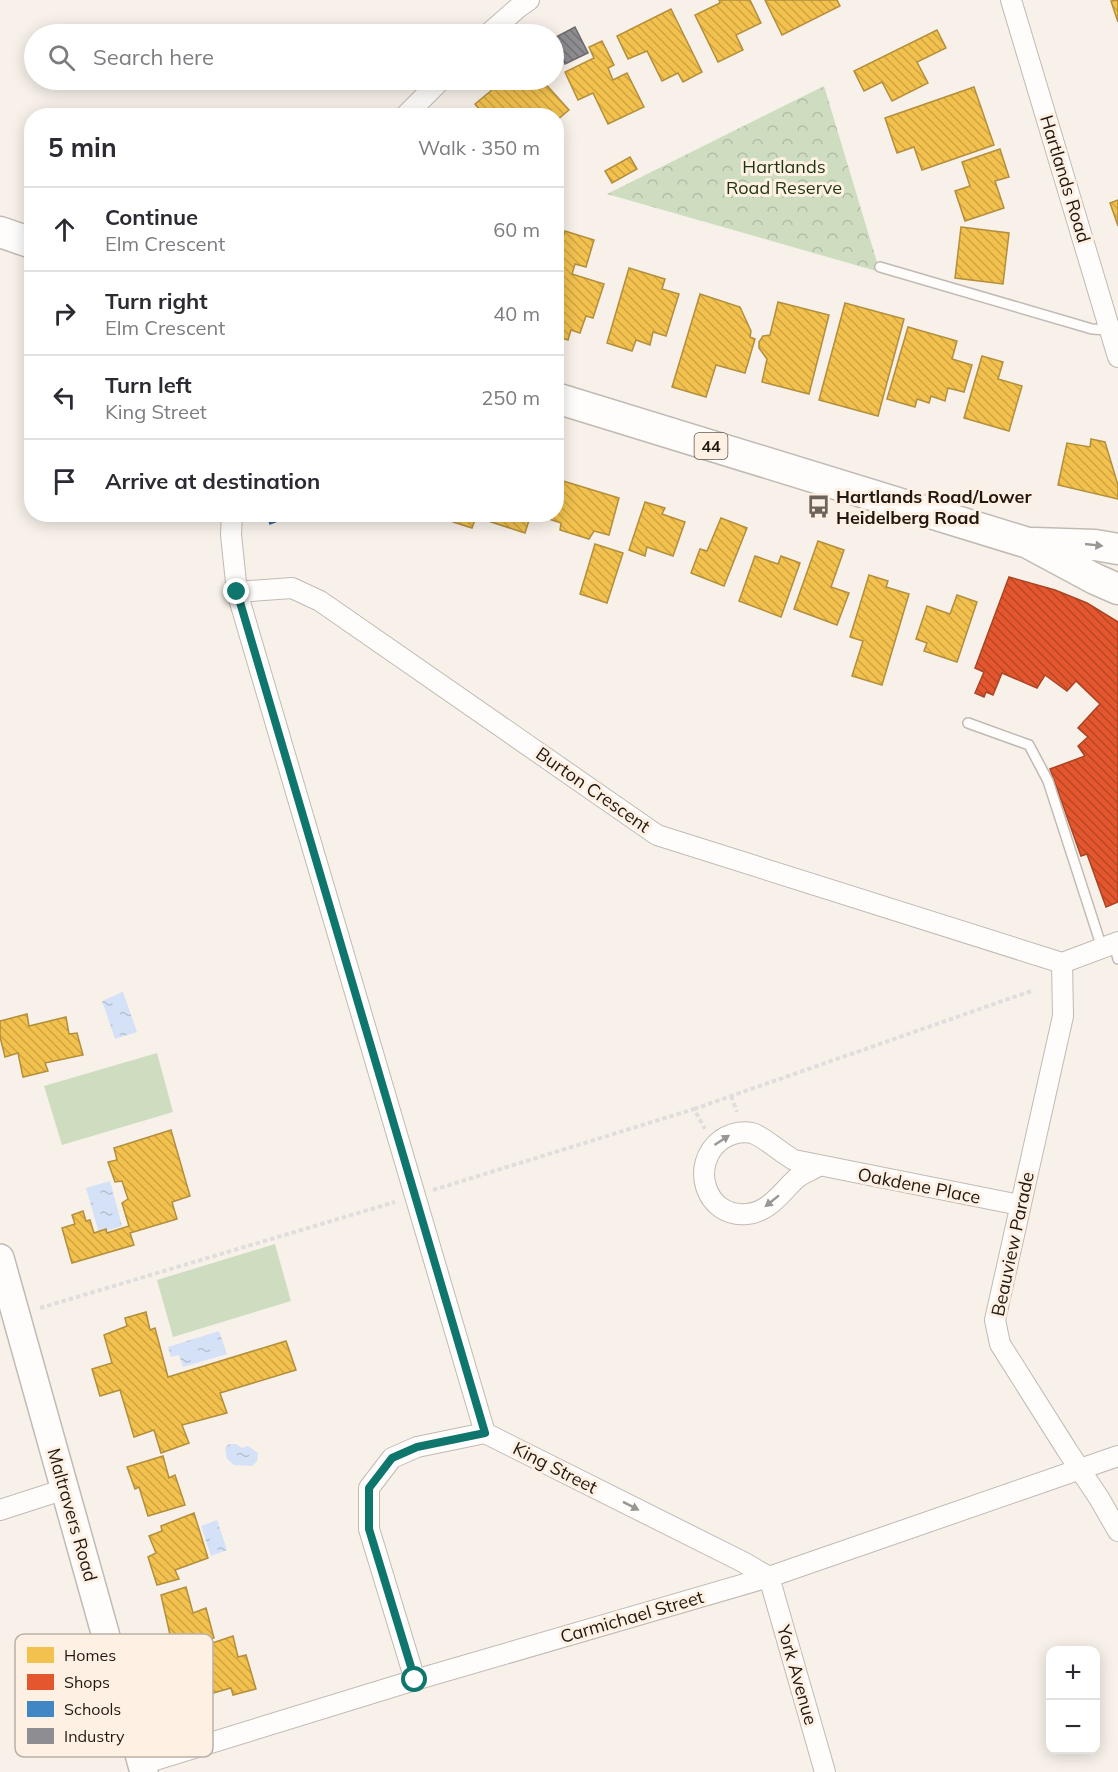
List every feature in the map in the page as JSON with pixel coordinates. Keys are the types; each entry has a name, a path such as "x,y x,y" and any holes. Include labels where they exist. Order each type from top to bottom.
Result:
{"main road":[{"name":"44","path":"564,400 1028,543 1118,589"},
{"name":"44","path":"1028,543 1095,544 1118,549"}],"street":[{"path":"500,24 529,0"},
{"name":"Hartlands Road","path":"1011,0 1118,357"},
{"path":"413,108 431,90"},
{"path":"232,522 237,592 485,1433 417,1447 392,1458 369,1488 369,1529 415,1680"},
{"name":"Burton Crescent","path":"237,592 292,588 320,601 657,835 1062,963"},
{"path":"1062,963 1113,948"},
{"name":"Beauview Parade","path":"1062,963 1063,1016 995,1320 1000,1344 1100,1498 1118,1531"},
{"name":"Oakdene Place","path":"714,1145 726,1136 740,1132 753,1133 794,1160 1020,1205"},
{"path":"714,1145 704,1165 703,1176 707,1191 722,1208 734,1213 746,1214 760,1211 773,1202 799,1176 818,1166"},
{"name":"Maltravers Road","path":"0,1258 105,1634"},
{"name":"King Street","path":"485,1433 769,1577"},
{"name":"Carmichael Street","path":"213,1745 415,1680 769,1577 1118,1456"},
{"path":"0,1510 64,1489"},
{"name":"York Avenue","path":"769,1577 825,1772"},
{"name":"Carmichael Street","path":"143,1768 177,1757"}],"lane":[{"path":"880,267 1092,329 1110,330"},
{"path":"968,723 1029,745 1048,781 1113,948"}],"path":[{"path":"16,1316 694,1109 1034,990"},
{"path":"694,1109 714,1145"}],"green space":[{"name":"Hartlands Road Reserve","path":"824,86 880,272 607,194"},
{"path":"157,1053 173,1112 62,1145 44,1086"},
{"path":"275,1244 291,1301 173,1337 157,1280"}],"water":[{"path":"123,992 137,1032 115,1039 102,1001"},
{"path":"110,1181 122,1226 99,1233 86,1188"},
{"path":"219,1331 227,1354 183,1367 179,1355 171,1357 168,1347"},
{"path":"229,1444 236,1444 242,1448 248,1446 258,1453 257,1461 252,1466 234,1465 227,1459 225,1448"},
{"path":"217,1520 227,1550 211,1556 201,1526"}],"building: Homes":[{"path":"719,0 750,0 761,23 736,35 743,50 718,62 695,15 720,3"},
{"path":"765,0 837,0 840,6 782,35"},
{"path":"1118,0 1118,22 1111,1"},
{"path":"671,9 702,72 683,82 678,73 662,81 647,51 628,59 617,36"},
{"path":"937,30 946,48 917,62 928,83 892,101 882,82 864,91 854,71"},
{"path":"602,41 614,65 608,68 613,80 627,73 644,107 608,124 593,93 578,100 565,72 594,58 589,47"},
{"path":"974,87 994,145 922,170 914,147 897,153 885,118"},
{"path":"492,90 551,90 569,110 564,114 564,108 478,108 475,104"},
{"path":"1000,149 1009,177 995,181 1004,208 965,221 955,191 970,186 962,162"},
{"path":"630,157 637,169 612,183 605,171"},
{"path":"1118,200 1118,226 1110,203"},
{"path":"961,227 1009,233 1003,284 955,278"},
{"path":"565,231 594,240 586,267 575,264 572,274 604,284 593,318 586,316 580,333 571,330 568,340 564,339"},
{"path":"629,268 665,279 662,289 679,294 666,336 653,332 650,345 636,340 632,351 607,343"},
{"path":"700,294 740,307 751,331 750,337 755,339 745,373 716,365 706,397 672,387"},
{"path":"778,302 829,315 809,394 762,382 767,359 759,348 759,342 763,336 770,335"},
{"path":"845,303 904,319 878,416 819,400"},
{"path":"908,327 957,341 952,359 972,365 964,392 948,388 945,401 931,396 929,403 917,399 915,407 887,399"},
{"path":"982,356 1003,362 998,379 1022,386 1009,431 964,418"},
{"path":"1091,439 1105,442 1118,485 1118,499 1058,485 1067,443 1090,447"},
{"path":"564,481 619,498 609,535 594,531 589,539 560,530 561,523 558,522 564,522"},
{"path":"645,502 665,508 662,514 685,522 673,556 647,547 645,556 629,550"},
{"path":"721,518 747,528 724,586 691,573 700,549 707,551"},
{"path":"453,522 474,522 472,528"},
{"path":"491,522 528,522 525,533"},
{"path":"818,541 844,550 831,587 849,593 837,625 794,609"},
{"path":"595,544 623,553 607,603 580,594"},
{"path":"755,556 778,564 781,556 800,563 781,617 739,601"},
{"path":"869,575 888,581 886,587 909,594 882,685 852,676 863,641 850,637"},
{"path":"957,595 977,602 957,662 924,651 927,643 916,639 927,606 950,614"},
{"path":"27,1014 29,1026 66,1017 69,1034 77,1033 83,1055 45,1063 48,1071 23,1077 18,1053 5,1057 0,1037 0,1021"},
{"path":"171,1130 190,1196 172,1202 177,1219 130,1233 134,1245 72,1263 62,1228 75,1224 72,1215 83,1211 86,1221 90,1220 94,1233 106,1229 107,1233 129,1226 122,1203 128,1199 122,1181 115,1182 108,1162 117,1160 114,1148"},
{"path":"146,1312 150,1330 155,1328 168,1377 286,1341 296,1370 220,1393 227,1413 182,1425 189,1443 161,1453 154,1430 134,1437 120,1390 100,1396 92,1369 112,1363 104,1335 127,1326 125,1318"},
{"path":"163,1456 169,1478 175,1475 185,1505 148,1516 139,1487 135,1489 127,1467"},
{"path":"194,1513 208,1558 175,1570 179,1579 157,1585 148,1557 156,1553 149,1536 162,1531 161,1526"},
{"path":"186,1587 193,1613 206,1608 213,1634 170,1634 161,1595"},
{"path":"233,1636 238,1657 246,1655 256,1689 233,1695 231,1688 213,1693 213,1643"}],"building: Shops":[{"path":"1009,577 1055,590 1087,603 1118,622 1118,902 1106,907 1087,854 1081,856 1050,769 1085,756 1078,746 1088,737 1078,728 1100,704 1076,681 1067,691 1045,675 1037,688 1002,673 993,695 986,692 984,697 975,693 984,672 975,668"}],"building: Industry":[{"path":"575,27 588,53 565,64 564,33"}],"place":[{"name":"Hartlands Road/Lower Heidelberg Road","path":"818,507"}],"route":[{"path":"237,592 485,1433 417,1447 392,1458 369,1488 369,1529 415,1680"}]}
